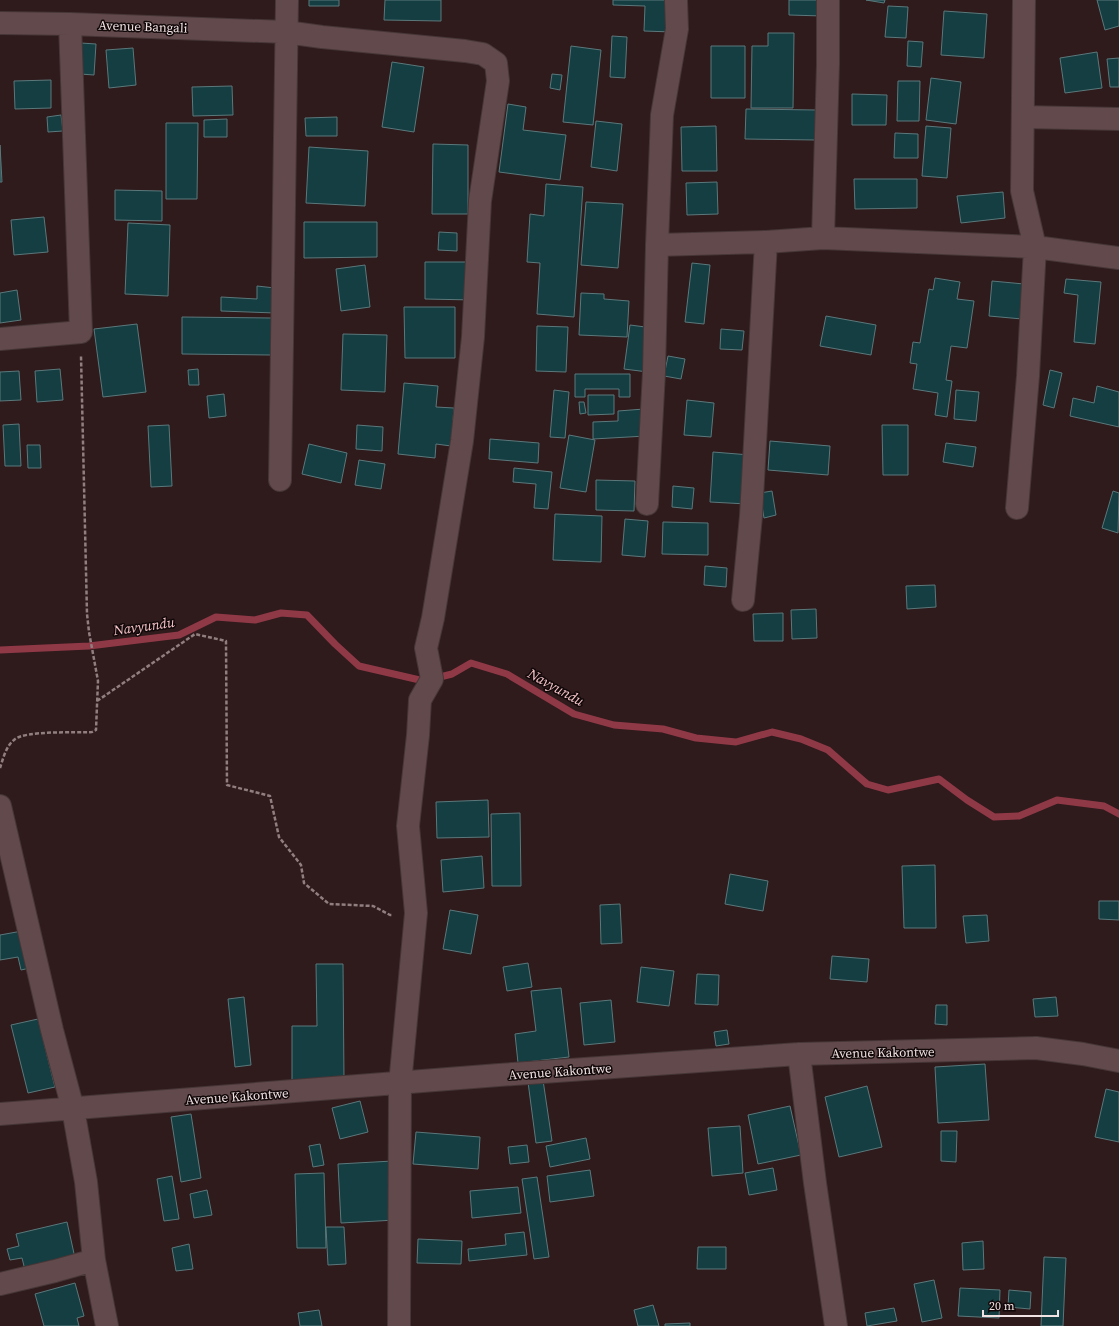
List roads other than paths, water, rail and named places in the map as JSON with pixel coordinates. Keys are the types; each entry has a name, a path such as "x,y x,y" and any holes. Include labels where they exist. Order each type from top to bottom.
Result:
{"street":[{"path":"280,480 287,0"},
{"path":"647,504 654,372 662,115 677,29 676,0"},
{"path":"823,238 828,64 828,0"},
{"path":"1017,508 1028,376 1035,247 1022,191 1024,0"},
{"name":"Avenue Bangali","path":"0,23 70,24 286,32 465,51 483,54 496,64 498,81 480,201 473,337 462,441 433,618 426,648 432,680 420,700 418,735 408,826 416,913 400,1084 399,1326"},
{"path":"0,339 81,332 70,24"},
{"path":"1023,117 1119,120"},
{"path":"657,245 766,242 823,238 1035,247 1119,258"},
{"path":"743,600 751,516 766,242"},
{"path":"0,806 52,1030 73,1108 86,1182 94,1260 107,1326"},
{"name":"Avenue Kakontwe","path":"0,1114 400,1084 499,1075 799,1054 1036,1048 1084,1054 1119,1061"},
{"path":"799,1054 815,1183 836,1326"},
{"path":"0,1284 94,1260"}],"waterway":[{"name":"Navyundu","path":"0,650 89,646 179,635 216,617 255,620 281,613 307,615 359,666 424,681 452,674 471,663 507,674 574,714 614,725 663,729 696,738 736,742 772,732 801,739 828,750 867,784 888,790 939,779 967,800 994,817 1019,816 1057,800 1104,806 1119,814"}]}
